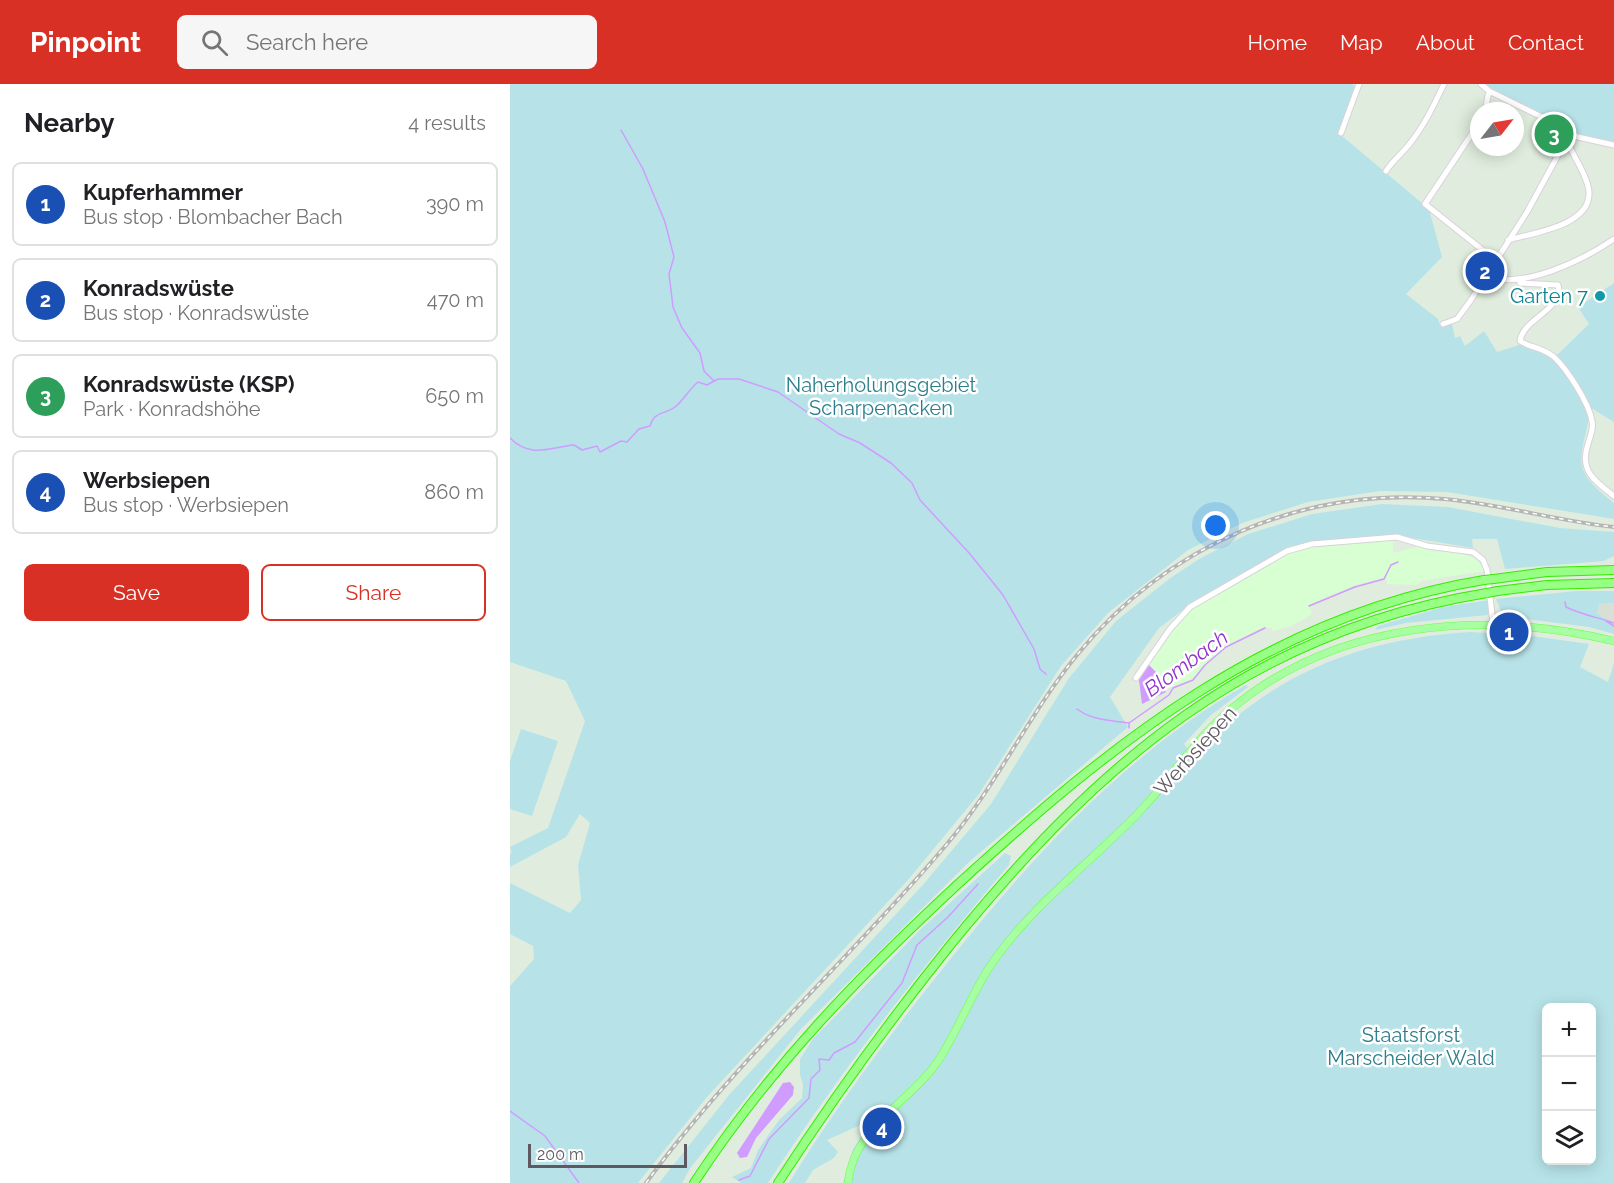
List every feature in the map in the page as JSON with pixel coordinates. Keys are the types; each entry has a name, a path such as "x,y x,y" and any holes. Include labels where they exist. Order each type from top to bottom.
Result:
{"highway":[{"path":"694,1183 758,1092 853,985 896,941 1047,805 1133,736 1231,670 1314,629 1394,600 1484,580 1546,572 1614,570"},
{"path":"778,1183 850,1077 926,975 997,888 1088,793 1161,732 1237,681 1320,640 1386,616 1487,592 1547,585 1614,583"}],"main road":[{"name":"Werbsiepen","path":"848,1183 852,1164 861,1143 874,1127 920,1084 939,1060 982,977 1007,942 1144,807 1216,722 1257,689 1306,662 1373,638 1429,627 1493,624 1550,628 1614,641"}],"street":[{"path":"1341,134 1359,84"},
{"path":"1386,171 1391,161 1400,156 1422,127 1444,84"},
{"path":"1480,84 1489,91 1560,126 1569,135 1614,145"},
{"path":"1487,102 1489,91"},
{"path":"1508,240 1570,222 1583,210 1589,189 1569,145 1569,135"},
{"path":"1443,324 1457,319 1486,276 1527,212 1569,135"},
{"path":"1470,136 1425,204 1495,260"},
{"path":"1486,276 1498,281 1540,275 1614,239"},
{"path":"1519,279 1520,283 1558,285 1558,295 1553,303 1530,322 1520,341 1539,348 1555,358 1585,399 1593,424 1584,461 1585,469 1596,483 1614,496"},
{"path":"1136,678 1170,629 1190,607 1287,550 1312,544 1397,537 1427,546 1473,552 1483,560 1487,570 1493,624"}],"shaded area":[{"path":"1393,538 1393,553 1419,547 1452,551 1476,558 1485,571 1421,581 1416,585 1387,584 1386,573 1383,578 1354,585 1309,605 1312,614 1292,626 1273,631 1272,628 1264,627 1225,646 1192,679 1164,690 1158,674 1149,665 1169,634 1193,607 1289,552 1318,545"},
{"path":"1614,603 1614,624 1597,613 1599,604"},
{"path":"1149,665 1158,674 1166,692 1142,704 1139,680"},
{"path":"790,1082 794,1087 793,1095 756,1138 747,1157 740,1158 737,1153 783,1083"}],"green space":[{"name":"Naherholungsgebiet Scharpenacken","path":"510,84 1352,84 1356,87 1341,135 1429,209 1442,257 1406,294 1438,319 1440,326 1452,324 1455,338 1460,336 1465,346 1484,331 1497,352 1522,344 1553,359 1589,324 1578,307 1614,283 1614,422 1591,408 1582,451 1582,462 1589,480 1614,503 1614,519 1447,492 1380,491 1308,502 1242,523 1188,550 1108,613 1061,666 979,794 908,880 707,1097 638,1183 510,1183 510,986 534,959 533,946 510,934 510,883 570,913 581,900 578,865 590,823 580,814 566,837 510,867 510,853 512,854 510,847 548,828 585,721 566,681 510,662"},
{"path":"1486,84 1614,84 1614,142 1569,132 1556,120 1524,106 1524,102 1516,102 1496,93"},
{"path":"1548,123 1564,133 1559,146 1542,138"},
{"path":"1382,504 1448,507 1560,528 1614,532 1614,556 1604,561 1505,569 1497,539 1472,539 1473,548 1394,535 1291,546 1196,600 1159,628 1110,697 1128,727 969,862 801,1029 691,1167 682,1183 659,1183 729,1095 921,887 991,804 1069,678 1116,621 1169,579 1199,559 1248,534 1312,514"},
{"path":"1576,591 1614,591 1614,603 1599,604 1597,613 1614,624 1614,634 1589,627 1503,616 1496,599"},
{"path":"1490,600 1488,615 1406,623 1375,630 1378,626 1443,607"},
{"name":"Staatsforst Marscheider Wald","path":"1470,632 1525,635 1589,644 1580,667 1608,682 1614,663 1614,1183 843,1183 853,1149 865,1131 858,1126 827,1140 838,1152 834,1158 813,1170 805,1183 789,1183 865,1070 948,962 1014,883 1084,809 1121,774 1202,712 1246,685 1248,687 1211,715 1184,744 1194,757 1223,728 1254,703 1285,683 1319,666 1391,643"},
{"path":"521,729 558,741 532,816 510,809 510,761"},
{"path":"1005,853 1011,856 1009,865 883,1020 824,1100 768,1183 741,1183 732,1177 751,1168 758,1150 779,1120 802,1098 800,1059 813,1039 920,930"}],"waterway":[{"path":"621,130 643,169 665,222 674,257 669,274 673,307 682,328 700,353 704,371 713,380"},
{"path":"510,438 525,448 533,450 574,445 582,450 597,446 600,452 621,441 627,442 639,429 650,426 654,418 675,407 698,382 707,385 718,379 739,379 778,392 839,434 860,443 891,463 912,483 920,500 970,554 1003,595 1034,649 1040,669 1046,674"},
{"name":"Blombach","path":"1309,606 1355,587 1384,579 1391,565 1398,562"},
{"name":"Blombach","path":"1565,602 1566,607 1572,610 1614,623"},
{"name":"Blombach","path":"1606,621 1614,626"},
{"name":"Blombach","path":"1129,728 1129,723 1169,695 1173,688 1193,680 1205,665 1226,647 1265,628"},
{"path":"1077,709 1095,718 1129,723"},
{"name":"Blombach","path":"739,1180 750,1176 769,1139 809,1098 811,1079 820,1070 819,1059 829,1060 834,1053 855,1042 902,983 917,945 948,917 978,884"},
{"path":"510,1111 545,1136 579,1183"}],"railway":[{"path":"646,1183 681,1138 755,1052 910,887 947,844 982,798 1043,701 1077,655 1113,616 1152,583 1195,554 1241,531 1289,514 1340,503 1391,498 1444,499 1614,527"}],"place":[{"name":"Konradswüste (KSP)","path":"1554,134"},
{"name":"Konradswüste","path":"1485,271"},
{"name":"Garten 7","path":"1600,296"},
{"name":"Kupferhammer","path":"1509,632"},
{"name":"Werbsiepen","path":"882,1127"}]}
